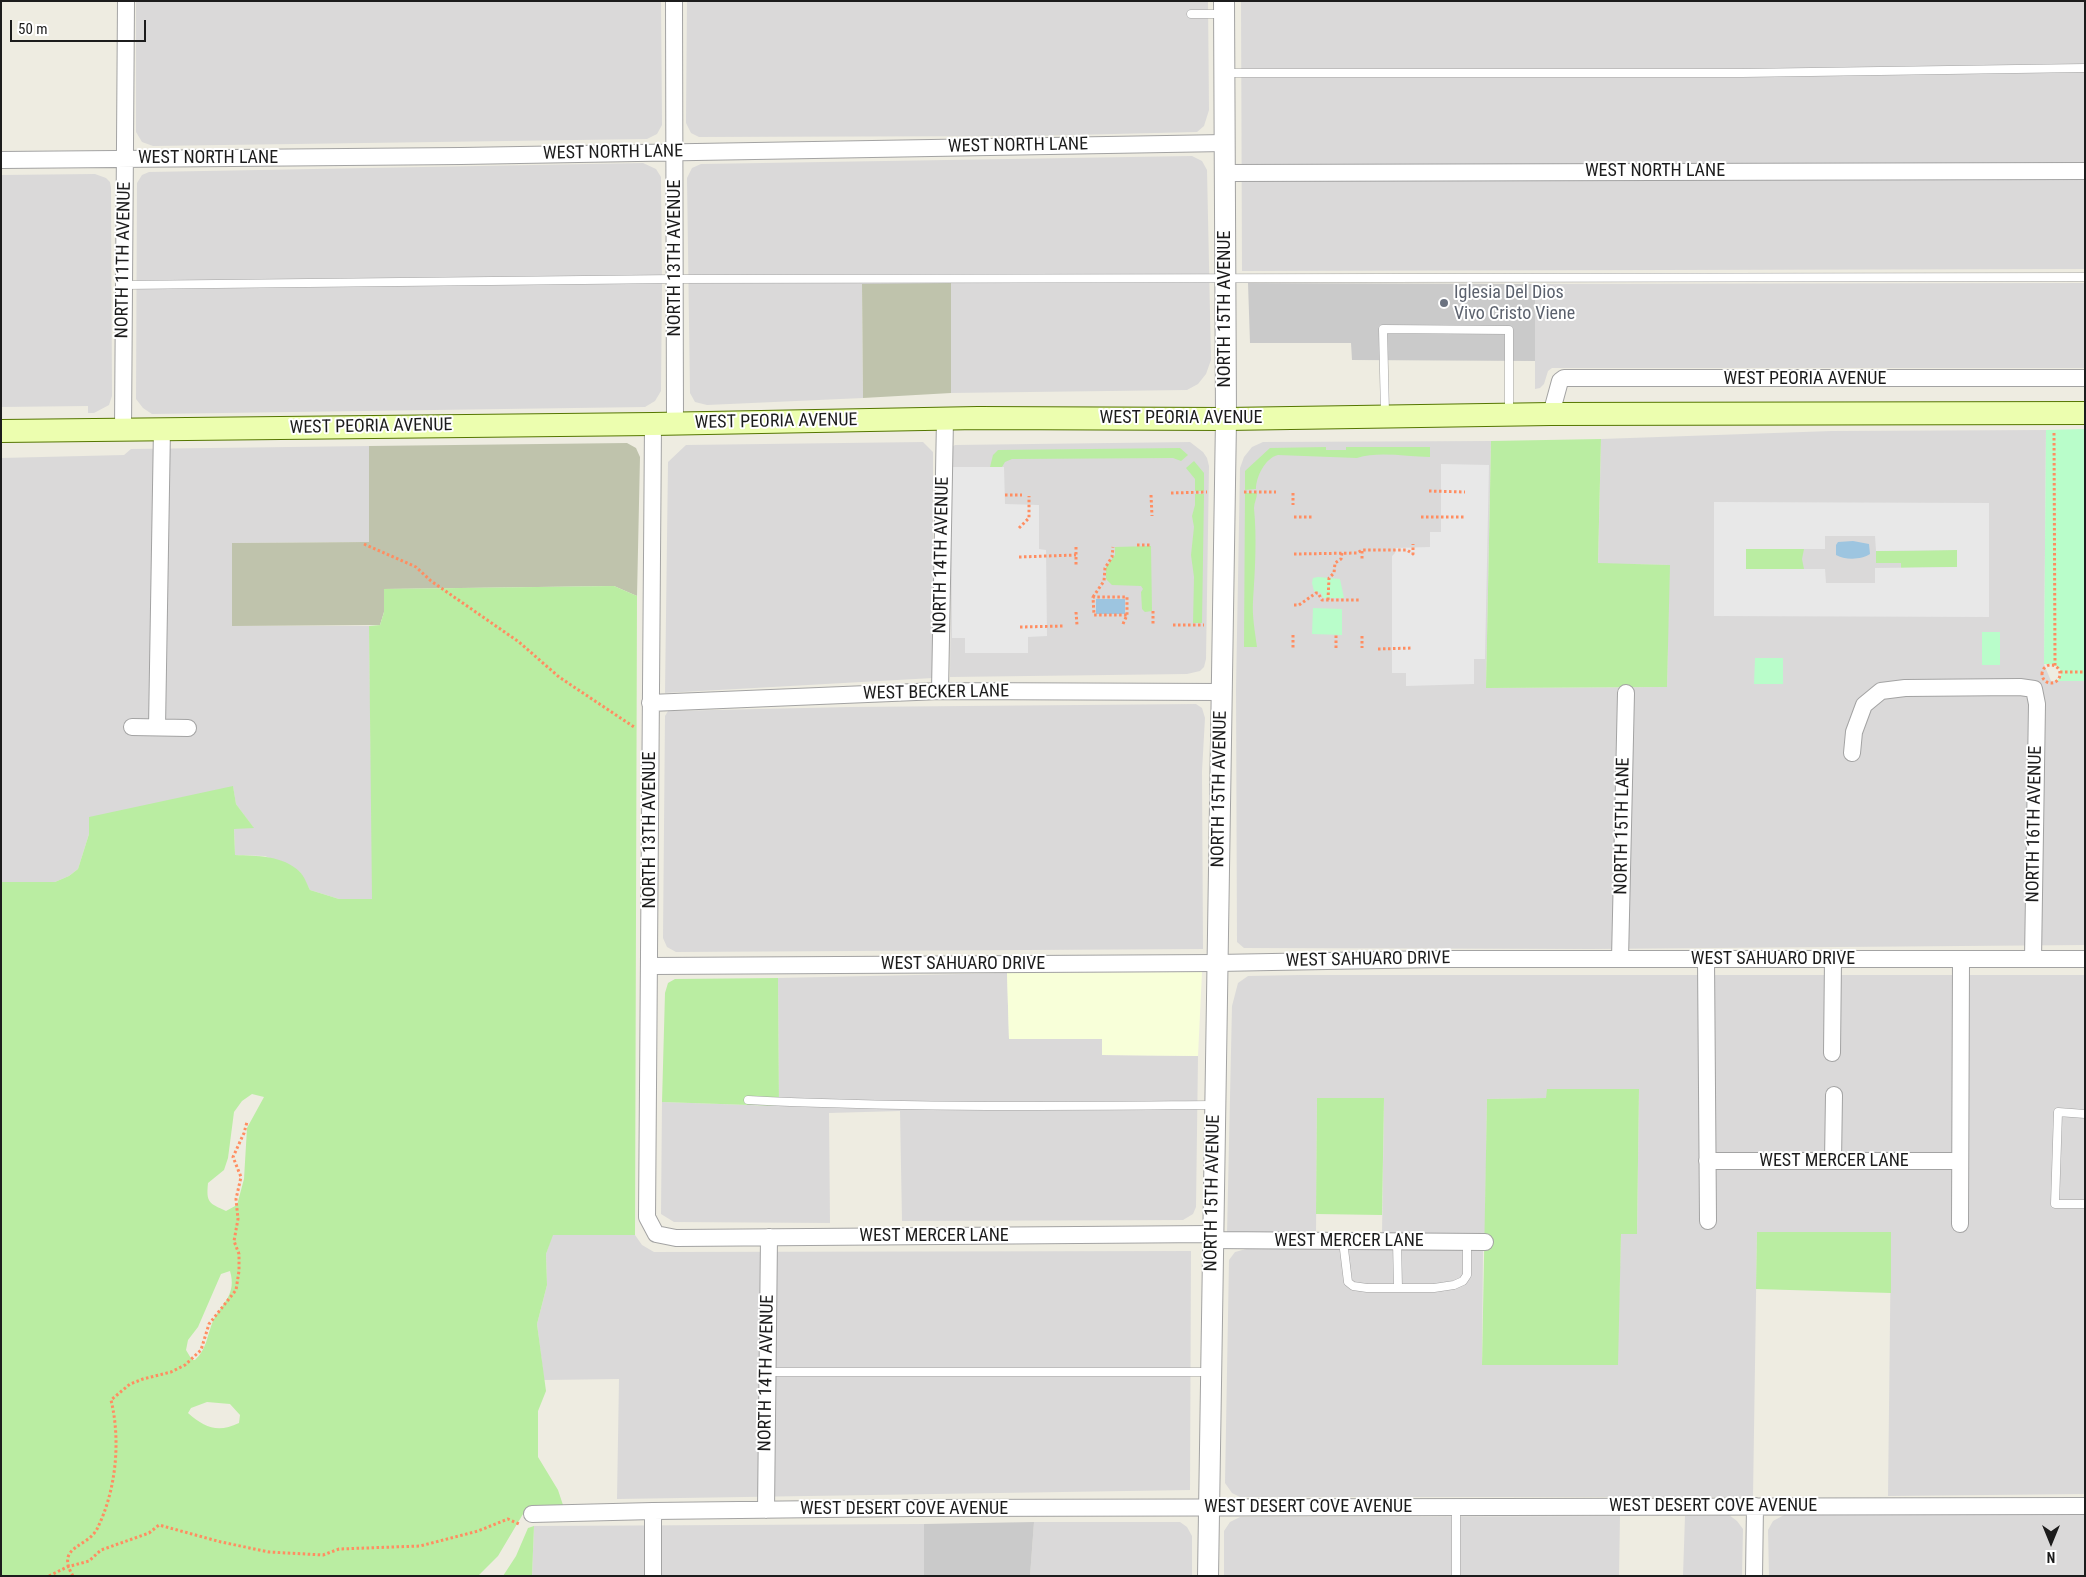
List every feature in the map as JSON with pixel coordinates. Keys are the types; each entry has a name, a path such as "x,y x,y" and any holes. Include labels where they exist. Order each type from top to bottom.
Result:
{"main road":[{"name":"WEST PEORIA AVENUE","path":"1,431 675,424 945,419 1226,419 1509,414 2085,413"}],"street":[{"name":"NORTH 11TH AVENUE","path":"123,429 126,1"},
{"name":"NORTH 13TH AVENUE","path":"674,1 675,424"},
{"name":"NORTH 15TH AVENUE","path":"1208,1576 1226,419 1224,8"},
{"name":"WEST NORTH LANE","path":"1,160 441,156 1224,143"},
{"name":"WEST NORTH LANE","path":"1224,173 2085,171"},
{"name":"WEST PEORIA AVENUE","path":"1551,414 1560,381 1564,378 2085,378"},
{"name":"NORTH 14TH AVENUE","path":"940,691 945,419"},
{"name":"NORTH 13TH AVENUE","path":"653,424 648,1217 656,1234"},
{"path":"157,728 162,428"},
{"name":"NORTH 16TH AVENUE","path":"1852,753 1854,732 1864,704 1881,691 1915,688 2020,687 2034,689 2037,704 2032,959"},
{"name":"WEST BECKER LANE","path":"650,703 940,691 1222,692"},
{"name":"NORTH 15TH LANE","path":"1620,959 1626,693"},
{"path":"132,727 188,728"},
{"name":"WEST SAHUARO DRIVE","path":"650,966 1218,963 1437,959 2085,959"},
{"path":"1706,959 1708,1221"},
{"path":"1832,1053 1833,959"},
{"path":"1960,1224 1961,959"},
{"path":"1833,1161 1834,1095"},
{"name":"WEST MERCER LANE","path":"1707,1162 1960,1161"},
{"name":"WEST MERCER LANE","path":"656,1234 676,1238 1212,1237 1343,1241 1486,1242"},
{"name":"NORTH 14TH AVENUE","path":"766,1510 768,1237"},
{"path":"1754,1576 1755,1506"},
{"name":"WEST DESERT COVE AVENUE","path":"532,1514 766,1510 2085,1506"},
{"path":"653,1511 653,1576"}],"lane":[{"path":"1191,14 1224,8"},
{"path":"1225,73 1742,73 2085,68"},
{"path":"124,285 675,279 2085,277"},
{"path":"1385,416 1383,329 1509,330 1509,414"},
{"path":"748,1100 846,1105 1215,1106"},
{"path":"2085,1114 2058,1112 2055,1204 2085,1204"},
{"path":"1343,1241 1348,1282 1353,1286 1398,1288 1434,1288 1454,1285 1462,1281 1467,1275 1467,1242"},
{"path":"1398,1241 1398,1288"},
{"path":"767,1372 1211,1372"},
{"path":"1456,1507 1456,1576"}],"path":[{"path":"2054,432 2055,666 2060,672"},
{"path":"1428,491 1464,492"},
{"path":"1171,493 1207,492"},
{"path":"1242,492 1276,492"},
{"path":"1293,493 1293,505"},
{"path":"1005,495 1022,495"},
{"path":"1152,495 1152,516"},
{"path":"1019,528 1029,518 1029,496"},
{"path":"1294,517 1312,517"},
{"path":"1421,517 1464,517"},
{"path":"364,544 416,567 431,581 519,642 559,677 619,718 650,736"},
{"path":"1294,554 1357,553 1362,550 1407,550 1413,554 1413,544"},
{"path":"1137,545 1151,545"},
{"path":"1076,547 1076,565"},
{"path":"1113,547 1112,557 1105,568 1104,581 1094,597 1094,615 1127,615"},
{"path":"1362,550 1362,560"},
{"path":"1328,600 1329,578 1334,573 1335,563 1341,559 1342,553"},
{"path":"1019,557 1076,555"},
{"path":"1294,605 1299,605 1316,593 1318,593 1322,600 1360,600"},
{"path":"1094,597 1127,597 1127,615 1123,624"},
{"path":"1153,611 1153,624"},
{"path":"1076,612 1077,625"},
{"path":"1173,625 1205,625"},
{"path":"1020,626 1064,626"},
{"path":"1293,635 1293,648"},
{"path":"1336,635 1336,648"},
{"path":"1362,636 1362,648"},
{"path":"1378,648 1413,648"},
{"path":"2055,666 2051,665 2044,668 2042,675 2044,679 2047,682 2056,680 2060,672"},
{"path":"2060,672 2085,672"},
{"path":"73,1576 67,1567 69,1554 75,1546 89,1539 96,1530 108,1500 117,1452 111,1400 130,1384 171,1372 185,1365 200,1350 209,1324 236,1290 239,1254 234,1241 238,1219 236,1199 241,1177 233,1157 244,1134 247,1122"},
{"path":"49,1576 67,1567 89,1562 102,1550 149,1533 159,1525 221,1542 269,1552 323,1556 339,1549 420,1546 478,1531 508,1519 519,1524"}],"shaded area":[{"path":"136,1 661,1 662,125 657,134 647,139 153,146 142,142 136,132"},
{"path":"687,1 1208,1 1209,110 1204,126 1197,132 1030,136 699,137 691,133 686,123"},
{"path":"1241,1 2085,1 2085,269 1242,271"},
{"path":"1192,156 1202,161 1207,170 1211,360 1206,374 1198,384 1187,390 951,393 950,284 862,284 863,398 707,405 695,402 690,393 687,178 692,168 701,164"},
{"path":"643,163 656,169 661,177 662,284 661,391 655,401 645,407 152,414 143,408 136,399 137,183 142,175 149,172"},
{"path":"95,174 106,178 110,182 111,188 112,396 109,405 94,413 88,413 88,406 1,407 1,175"},
{"path":"951,283 951,393 863,398 862,284"},
{"path":"1248,283 1535,284 1535,361 1352,360 1351,343 1250,343"},
{"path":"2085,283 2085,368 1552,368 1548,371 1544,384 1540,388 1535,389 1535,284"},
{"path":"2046,430 2044,664 2051,681 2085,681 2085,945 1592,949 1244,948 1237,942 1236,689 1240,468 1244,457 1252,447 1263,442 1491,441 1486,688 1667,687 1669,565 1598,564 1601,439 1832,431"},
{"path":"923,442 933,452 933,678 665,693 668,462 686,445"},
{"path":"1190,442 1203,452 1209,466 1206,659 1204,667 1200,671 1187,674 950,677 952,447 955,445"},
{"path":"627,443 636,448 640,457 637,596 614,586 384,589 384,612 380,625 232,626 232,543 369,542 369,446"},
{"path":"369,446 369,542 232,543 232,626 369,626 373,899 339,899 310,890 300,872 265,856 235,855 234,828 253,827 236,804 233,787 89,834 78,869 69,876 55,882 1,882 1,458 124,455 131,449"},
{"path":"1441,464 1489,465 1485,659 1474,659 1474,684 1406,686 1406,673 1392,673 1392,556 1395,553 1395,548 1430,547 1430,532 1441,532"},
{"path":"951,467 1004,467 1005,504 1039,505 1039,549 1046,550 1047,636 1028,637 1028,653 965,653 965,638 952,638"},
{"path":"1714,502 1989,503 1989,617 1714,616","holes":["1825,536 1875,536 1876,551 1957,550 1957,567 1875,568 1875,583 1826,583 1825,569 1746,569 1746,549 1825,549"]},
{"path":"1196,704 1202,708 1205,718 1202,771 1203,949 676,952 667,947 663,938 665,716 668,711 850,707"},
{"path":"1202,972 1198,1056 1102,1055 1102,1039 1009,1039 1007,973"},
{"path":"1007,973 1009,1039 1102,1039 1103,1055 1198,1056 1196,1207 1193,1214 1183,1220 902,1221 900,1111 829,1113 830,1223 674,1222 661,1214 662,1102 779,1106 778,978"},
{"path":"2085,975 2085,1494 1888,1496 1891,1232 1757,1232 1753,1497 1240,1497 1232,1493 1225,1483 1229,1260 1235,1252 1246,1249 1483,1248 1482,1365 1617,1365 1621,1234 1637,1234 1639,1089 1547,1089 1547,1098 1487,1099 1485,1234 1382,1234 1384,1098 1317,1098 1316,1236 1227,1234 1232,1006 1238,983 1248,976"},
{"path":"552,1235 635,1235 642,1245 654,1252 1191,1251 1190,1490 617,1499 619,1379 544,1380 537,1324 547,1285 546,1254"},
{"path":"1729,1515 1743,1529 1742,1576 1683,1576 1685,1516"},
{"path":"1784,1515 2085,1515 2085,1576 1769,1576 1768,1530 1773,1521"},
{"path":"1620,1516 1619,1576 1224,1576 1224,1531 1230,1522 1240,1517"},
{"path":"1034,1522 1180,1522 1187,1527 1192,1536 1192,1576 1030,1576"},
{"path":"1034,1522 1030,1576 924,1576 924,1524"},
{"path":"924,1524 924,1576 532,1576 534,1526"}],"green space":[{"path":"2085,429 2085,681 2057,681 2061,670 2056,666 2044,664 2046,430"},
{"path":"1601,439 1598,563 1670,565 1667,687 1486,688 1491,441"},
{"path":"1326,447 1326,450 1346,450 1346,447 1430,447 1430,457 1374,455 1357,458 1278,455 1265,464 1258,479 1256,489 1245,490 1245,471 1270,448"},
{"path":"1180,448 1188,455 1181,461 1173,458 1012,459 1005,462 1002,467 990,467 993,455 998,450"},
{"path":"1194,461 1204,473 1204,491 1195,491 1195,479 1186,468"},
{"path":"1245,493 1257,493 1254,508 1256,543 1253,607 1257,647 1244,647"},
{"path":"1195,494 1204,494 1202,623 1193,623 1194,577 1191,555 1194,527 1192,516"},
{"path":"1151,546 1152,611 1145,612 1142,609 1141,592 1143,589 1141,586 1112,585 1106,579 1106,567 1115,555 1115,547"},
{"path":"1746,549 1804,549 1802,559 1804,569 1746,569"},
{"path":"1957,550 1957,567 1901,568 1901,563 1876,563 1876,551"},
{"path":"1313,578 1340,579 1344,598 1323,598 1321,593 1314,591"},
{"path":"614,586 637,596 635,1235 553,1235 546,1254 547,1285 537,1324 546,1391 538,1411 538,1457 558,1490 564,1508 531,1508 523,1514 498,1556 478,1576 1,1576 1,882 55,882 69,876 78,869 89,834 89,817 233,786 236,804 254,828 234,829 235,855 278,859 286,862 300,872 310,890 339,899 372,899 369,626 380,625 384,612 384,589","holes":["252,1094 264,1097 247,1128 244,1179 237,1205 226,1211 212,1204 208,1199 208,1183 224,1170 228,1158 234,1112 242,1101","230,1271 232,1279 230,1293 213,1321 202,1351 195,1360 192,1360 186,1350 188,1340 198,1327 221,1274","207,1402 230,1404 240,1415 239,1423 225,1428 212,1427 200,1422 188,1413 191,1408"]},
{"path":"1313,608 1342,609 1342,635 1312,634"},
{"path":"1982,632 2000,632 2000,665 1982,665"},
{"path":"1755,658 1783,658 1783,684 1754,684"},
{"path":"778,978 779,1106 662,1102 665,993 668,983 675,979"},
{"path":"1547,1089 1639,1089 1637,1234 1621,1234 1618,1365 1482,1365 1487,1099 1546,1098"},
{"path":"1317,1098 1384,1098 1382,1215 1316,1214"},
{"path":"1757,1232 1891,1232 1891,1293 1756,1289"},
{"path":"534,1526 532,1576 503,1576 516,1556 528,1528"}],"water":[{"path":"1853,541 1869,544 1870,554 1853,559 1836,555 1836,545 1838,542"},
{"path":"1096,599 1125,599 1125,614 1096,614"}],"place":[{"name":"Iglesia Del Dios Vivo Cristo Viene","path":"1444,303"}]}
